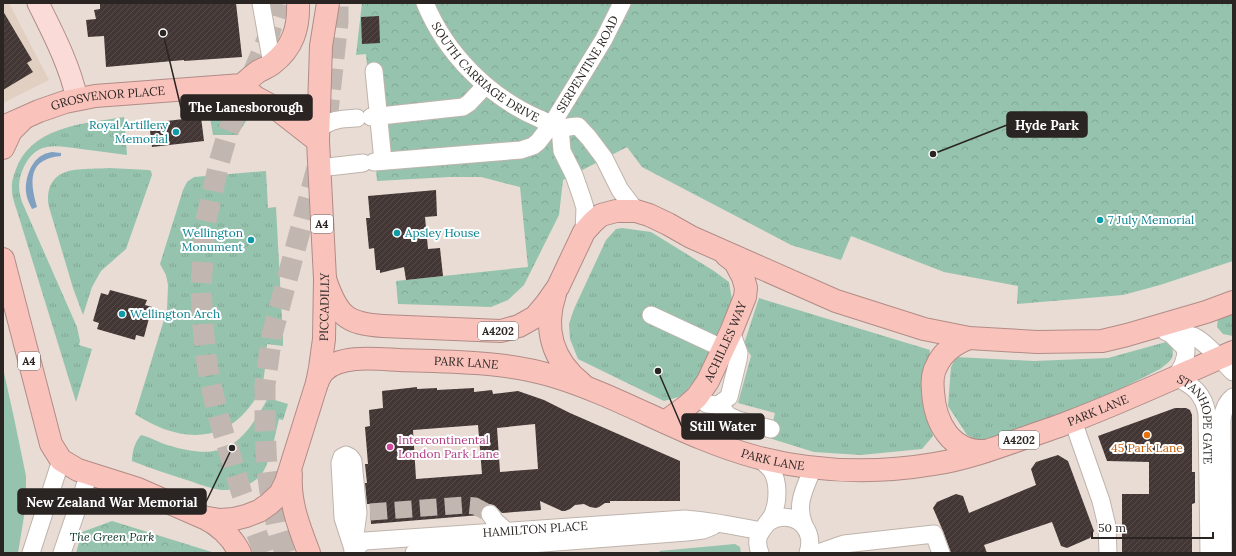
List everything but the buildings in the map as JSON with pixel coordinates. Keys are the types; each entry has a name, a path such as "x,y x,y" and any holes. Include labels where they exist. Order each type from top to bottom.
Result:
{"highway":[{"path":"298,3 297,26 293,40 285,52 272,64 258,72 242,85 255,97 318,135"},
{"name":"A4","path":"318,135 321,46 328,3"},
{"name":"GROSVENOR PLACE","path":"13,124 51,107 77,99 95,96 242,85"},
{"path":"3,148 13,124"},
{"name":"PICCADILLY","path":"291,469 317,383 324,339 325,279 318,135"},
{"name":"A4202","path":"594,391 572,376 564,367 557,355 550,327 550,314 558,287 584,232 601,215 616,211 636,211 649,215 691,237 836,301 924,329 969,338 1037,342 1088,342 1140,331 1206,312 1233,302"},
{"name":"ACHILLES WAY","path":"665,422 697,397 708,382 745,298 746,288 743,277 735,262 722,251"},
{"name":"A4","path":"3,259 51,444 61,460 78,470 138,489 214,522 232,540 240,553"},
{"name":"A4202","path":"325,279 332,299 338,308 353,321 372,325 501,331 519,326 535,317 558,287"},
{"name":"A4202","path":"969,338 950,348 937,365 933,375 933,399 940,425 955,442 979,452 987,451"},
{"name":"PARK LANE","path":"317,383 321,374 333,364 353,359 509,366 554,376 594,391 682,431 756,457 813,468 854,471 905,468 933,465 958,460 1073,421 1175,377 1228,361"},
{"name":"A4","path":"202,517 220,520 234,519 259,511 280,494 291,469"},
{"name":"A4","path":"291,469 290,482 293,505 298,525 309,553"}],"main road":[{"path":"39,4 73,80 77,99"}],"street":[{"path":"261,3 272,64"},
{"name":"SOUTH CARRIAGE DRIVE","path":"425,3 432,20 451,48 485,86 526,113 556,126 578,126 604,158 620,190 636,211"},
{"name":"SERPENTINE ROAD","path":"319,168 520,150 533,146 556,126 622,3"},
{"path":"373,162 369,117 374,71"},
{"path":"318,135 329,122 334,121 463,107 469,104 485,86"},
{"path":"556,126 562,151 574,175 585,208 584,232"},
{"path":"651,315 727,341 739,353 728,397 718,405"},
{"path":"1140,331 1182,333 1194,336 1228,361"},
{"name":"STANHOPE GATE","path":"1169,332 1186,349 1186,357 1183,367 1175,377 1185,381 1194,388 1206,404 1209,553"},
{"path":"697,397 707,404 718,405 729,416 738,420 771,429"},
{"name":"STANHOPE GATE","path":"1223,553 1222,420 1226,404 1233,397"},
{"path":"1073,421 1101,501 1107,526 1108,553"},
{"path":"346,455 350,456 353,461 364,513 354,552 343,518 340,462 342,457 346,455"},
{"path":"756,457 765,463 772,471 776,486 776,504 772,516 764,527 758,543 760,553"},
{"path":"31,553 61,460"},
{"path":"808,553 810,538 801,518 800,506 802,495 813,468"},
{"path":"62,553 89,474"},
{"path":"490,514 506,531"},
{"path":"764,527 779,517 788,517 797,520 806,528 830,541 844,544"},
{"name":"HAMILTON PLACE","path":"354,552 358,545 365,541 685,518 719,524 764,527"},
{"name":"HAMILTON PLACE","path":"414,553 563,547 703,530 719,524"},
{"path":"818,553 844,544 934,534 942,553"}],"shaded area":[{"path":"3,3 9,3 49,80 3,103"}],"green space":[{"path":"362,3 1233,3 1233,261 1160,285 1123,295 1017,304 1018,286 944,272 851,236 841,260 791,245 642,167 627,147 563,180 559,215 524,285 508,300 491,307 398,304 396,281 528,267 520,187 481,177 449,177 377,181 366,54 356,55"},
{"path":"229,110 239,111 250,115 237,135 213,135 209,112"},
{"path":"124,117 127,155 55,146 48,147 40,149 28,160 21,173 19,181 22,202 77,327 80,341 79,345 92,349 76,402 14,202 12,183 18,164 27,151 38,141 65,128 95,121"},
{"path":"109,168 149,170 151,171 152,175 126,249 101,271 92,287 83,315 73,288 49,207 48,193 54,179 67,171"},
{"path":"266,171 268,208 276,207 283,346 267,344 265,372 261,389 250,407 235,422 221,430 207,434 193,435 163,429 135,414 167,310 168,285 166,275 160,264 183,190 187,182 194,177"},
{"path":"622,228 651,232 729,282 732,300 699,375 682,396 664,401 578,359 570,339 569,324 574,309 606,240 616,229"},
{"path":"759,298 930,350 924,389 928,418 933,436 922,449 861,455 814,452 769,438 775,413 738,403 751,356 744,344"},
{"path":"1233,312 1233,336 1223,334 1217,327 1218,318"},
{"path":"1166,342 1172,346 1173,354 1171,360 1160,369 1065,417 983,443 967,435 948,406 951,367 956,357 1034,361 1108,358"},
{"path":"3,368 26,476 26,504 18,553 3,553"},
{"path":"268,398 288,404 283,420 279,419 266,467 259,477 250,484 228,490 215,489 132,461 134,447 141,435 167,445 186,450 203,452 216,451 228,446 239,439 249,428"},
{"name":"The Green Park","path":"112,521 215,553 76,553 82,532"},
{"path":"735,544 740,547 741,553 661,553 659,551"}],"water":[{"path":"52,152 61,153 61,156 50,158 42,162 34,173 33,189 37,207 32,209 26,193 30,170 32,165 39,157"}],"tunnel":[{"path":"264,553 242,494 218,415 206,357 201,288 205,225 219,163 228,132 269,35 279,3"},
{"path":"327,120 338,22 338,3"},
{"path":"285,553 277,527 267,470 265,385 272,335 317,168"},
{"path":"370,512 465,505 475,506 490,514"}],"place":[{"name":"The Lanesborough","path":"163,33"},
{"name":"Royal Artillery Memorial","path":"176,132"},
{"name":"Hyde Park","path":"933,154"},
{"name":"7 July Memorial","path":"1100,220"},
{"name":"Apsley House","path":"397,233"},
{"name":"Wellington Monument","path":"251,240"},
{"name":"Wellington Arch","path":"122,314"},
{"name":"Still Water","path":"658,371"},
{"name":"45 Park Lane","path":"1147,435"},
{"name":"Intercontinental London Park Lane","path":"390,447"},
{"name":"New Zealand War Memorial","path":"232,448"}]}
